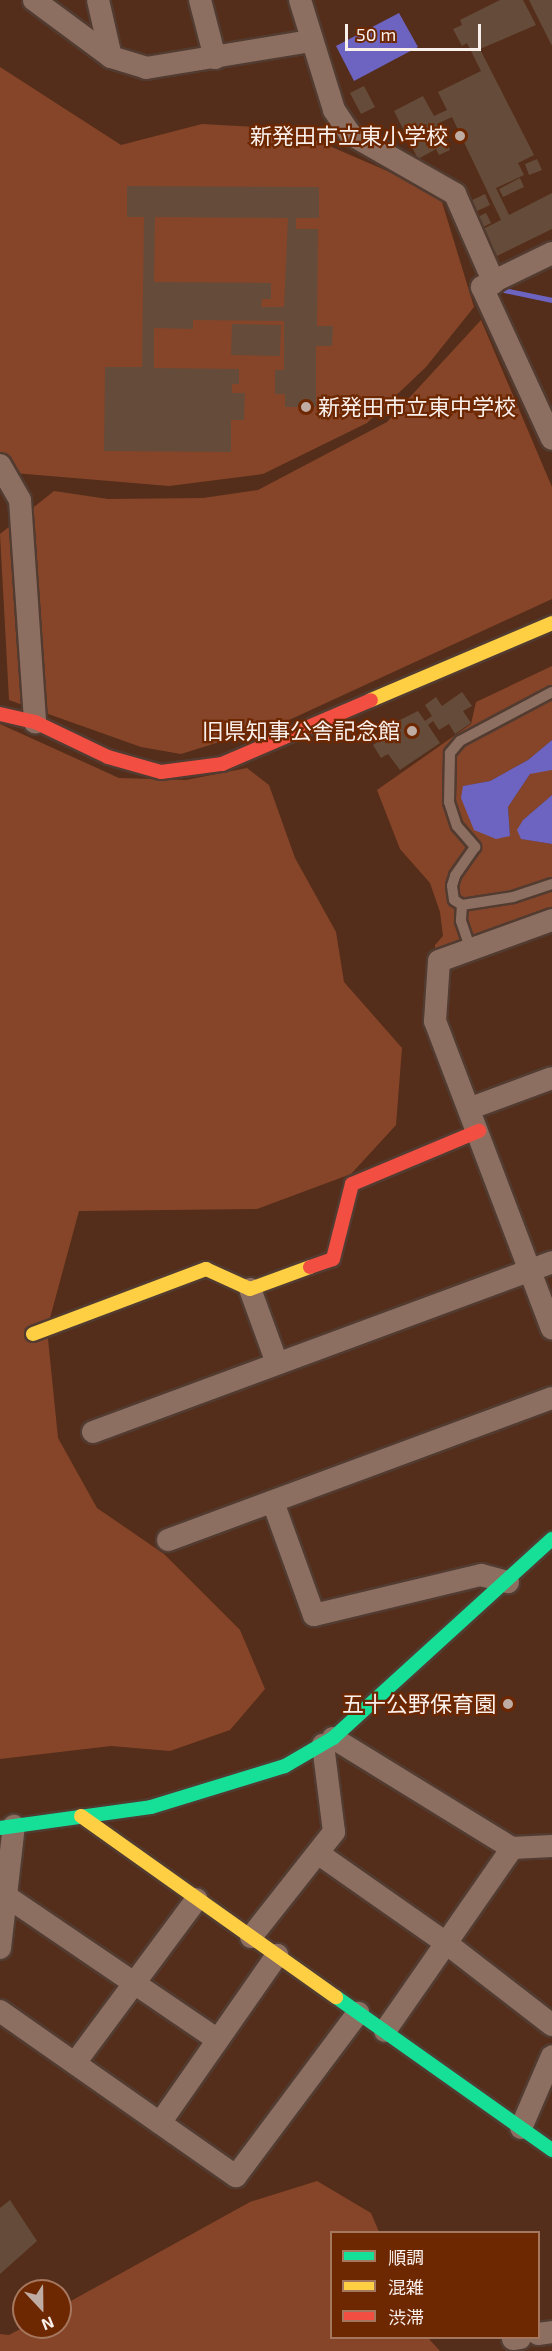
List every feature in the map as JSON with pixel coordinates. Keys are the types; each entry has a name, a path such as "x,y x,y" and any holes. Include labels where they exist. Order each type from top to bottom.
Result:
{"street":[{"path":"34,0 111,57 146,68 310,41"},
{"path":"98,0 111,57"},
{"path":"200,0 215,58"},
{"path":"300,0 310,41 334,110 350,134 455,194 494,283"},
{"path":"552,254 482,287 552,439"},
{"path":"0,465 21,500 35,722"},
{"path":"0,714 35,722 108,757 161,772 222,764 552,623"},
{"path":"552,920 439,961 435,1021 479,1131 542,1266 552,1329"},
{"path":"471,1108 552,1078"},
{"path":"33,1334 206,1269 250,1289 333,1259 352,1184 479,1131"},
{"path":"93,1432 542,1266"},
{"path":"250,1289 277,1363"},
{"path":"168,1540 552,1398"},
{"path":"273,1502 314,1616 481,1575 508,1582"},
{"path":"0,1948 6,1896 7,1827 151,1807 285,1766 328,1742 508,1582 552,1539"},
{"path":"328,1742 512,1848 552,1846"},
{"path":"251,1937 320,1854 334,1832 328,1742"},
{"path":"81,1816 552,2150"},
{"path":"385,2031 512,1848"},
{"path":"320,1854 446,1943 552,2025"},
{"path":"6,1896 218,2040"},
{"path":"75,2063 197,1899"},
{"path":"160,2122 277,1955"},
{"path":"0,2011 236,2176 358,2013"},
{"path":"521,2128 552,2056"}],"lane":[{"path":"552,692 460,741 450,753 449,802 458,826 476,847 452,886 454,900 462,905 513,897 552,884"},
{"path":"462,905 461,921 471,950"}],"shaded area":[{"path":"399,13 418,47 354,81 336,46"},
{"path":"0,67 121,145 202,124 290,129 415,183 442,202 474,307 426,367 367,423 263,474 169,486 14,473 0,465"},
{"path":"481,320 552,487 552,599 289,720 181,754 141,747 9,700 0,534 54,491 108,499 203,498 258,490 387,422"},
{"path":"552,666 552,740 528,760 490,781 464,786 510,836 508,807 530,774 544,768 552,770 552,795 523,820 522,839 552,844 552,914 435,951 435,945 443,936 440,912 430,883 400,849 377,790 471,724 476,702"},
{"path":"0,724 119,778 186,780 247,768 269,785 295,858 336,932 344,982 402,1048 396,1125 351,1174 257,1209 79,1211 47,1329 58,1438 97,1508 164,1554 240,1630 265,1689 230,1730 170,1751 111,1746 0,1759"},
{"path":"552,740 552,770 530,774 508,807 510,836 496,839 474,830 461,798 463,786 490,781 528,760"},
{"path":"552,795 552,844 521,839 517,830 523,820"},
{"path":"317,2181 371,2213 379,2231 330,2231 330,2339 429,2339 440,2351 0,2351 0,2334 12,2333 12,2339 72,2339 72,2300 250,2202"}],"building":[{"path":"500,0 523,0 536,25 480,49 534,155 518,163 524,175 496,188 509,215 552,193 552,229 497,256 483,229 501,220 452,117 437,124 450,150 439,155 436,149 418,159 394,111 423,96 434,116 447,110 438,92 481,71 467,43 462,46 453,29 462,25 460,20"},
{"path":"529,0 552,0 552,46"},
{"path":"364,86 375,107 361,114 350,93"},
{"path":"537,159 542,170 529,175 525,164"},
{"path":"520,178 524,187 503,197 499,189"},
{"path":"127,186 319,187 319,218 296,218 296,229 318,229 317,326 333,326 332,346 316,346 316,407 285,407 285,394 275,394 275,370 284,370 284,321 193,320 193,329 154,328 154,368 239,369 239,384 232,384 232,393 245,393 244,420 231,420 231,452 104,451 105,367 142,367 144,217 127,217","holes":["155,217 288,218 284,307 261,307 262,299 271,299 271,283 154,282"]},
{"path":"485,194 490,205 473,213 468,202"},
{"path":"486,213 491,223 481,228 476,218"},
{"path":"232,324 281,325 280,356 231,355"},
{"name":"旧県知事公舎記念館","path":"462,692 472,706 463,711 471,723 455,734 449,724 439,730 433,721 428,725 440,743 400,770 388,754 381,758 373,745 392,732 388,726 418,711 425,721 432,716 425,705 436,697 442,706"},
{"path":"10,2200 37,2241 0,2274 0,2208"}],"waterway":[{"path":"504,290 552,300"}],"traffic: fast":[{"path":"0,1828 151,1807 285,1766 333,1738 552,1539"},
{"path":"336,1997 552,2150"}],"traffic: slow":[{"path":"371,700 552,623"},
{"path":"33,1334 206,1269 250,1289 310,1267"},
{"path":"81,1816 336,1997"}],"traffic: jam":[{"path":"0,714 35,722 108,757 161,772 222,764 371,700"},
{"path":"310,1267 333,1259 352,1184 479,1131"}],"place":[{"name":"新発田市立東小学校","path":"460,136"},
{"name":"新発田市立東中学校","path":"306,407"},
{"name":"旧県知事公舎記念館","path":"412,731"},
{"name":"五十公野保育園","path":"508,1704"}]}
